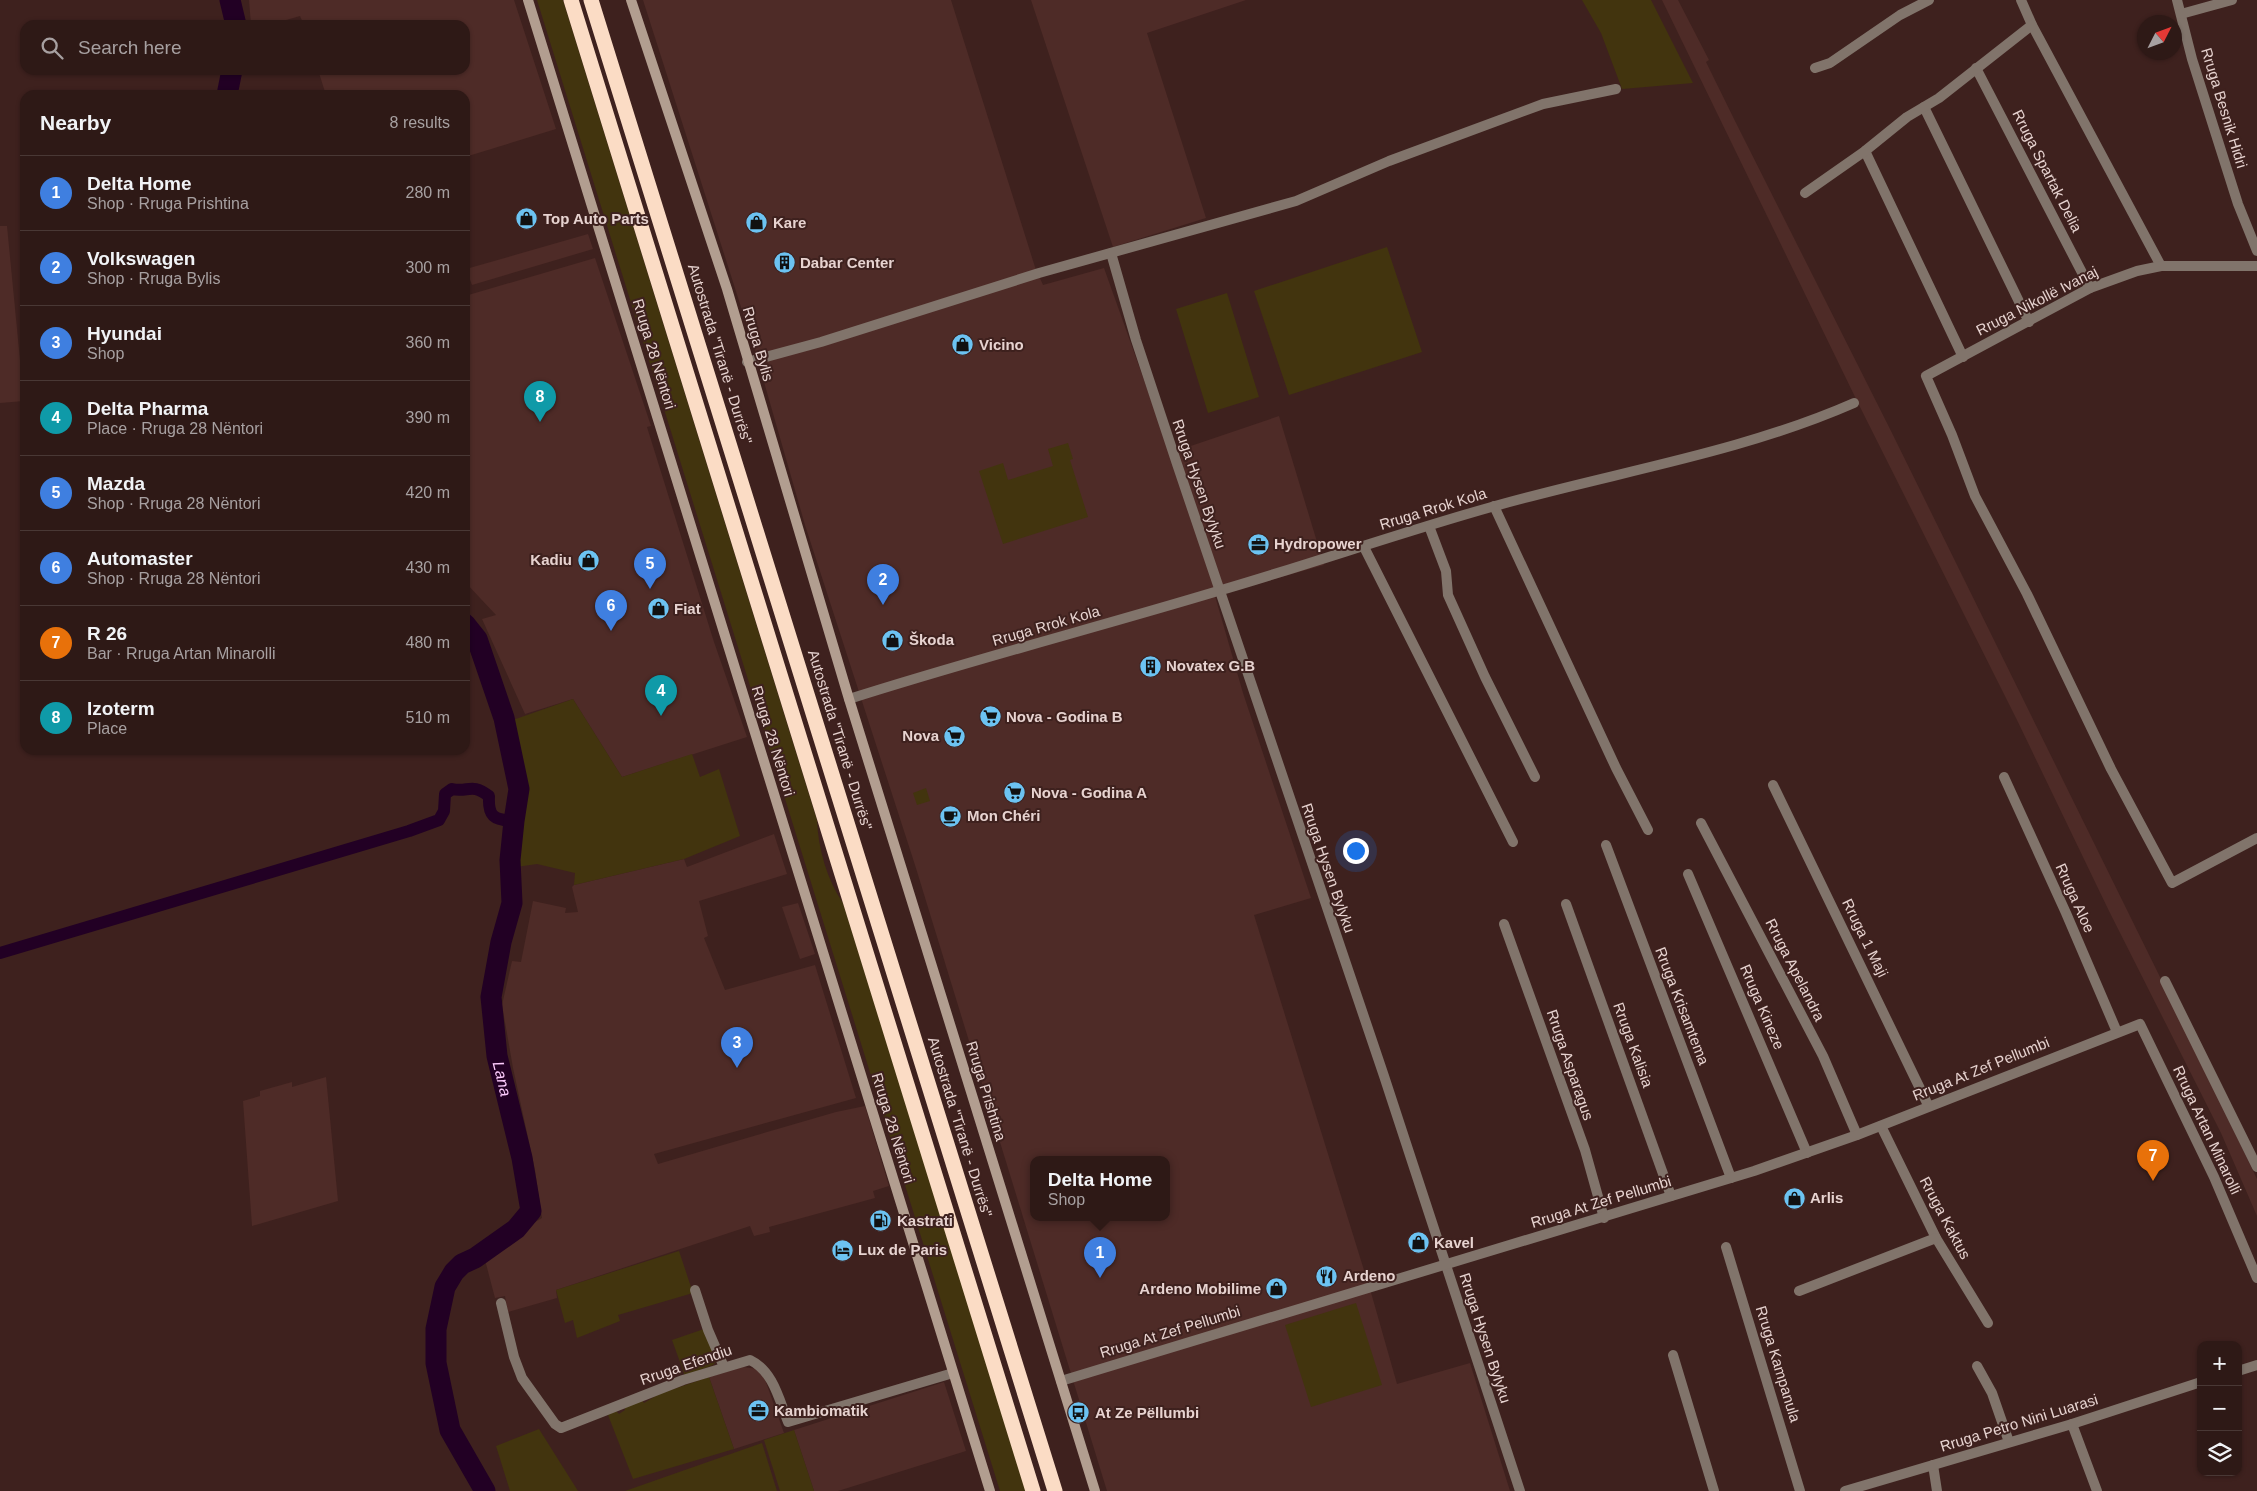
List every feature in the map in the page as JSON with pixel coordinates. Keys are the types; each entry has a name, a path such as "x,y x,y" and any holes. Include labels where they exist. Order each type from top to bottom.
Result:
{"highway":[{"path":"571,0 1033,1491"},
{"name":"Autostrada \"Tiranë - Durrës\"","path":"591,0 1055,1491"}],"main road":[{"name":"Rruga 28 Nëntori","path":"528,0 990,1491"},
{"name":"Rruga Bylis","path":"631,0 724,280 747,362 802,536 849,699"},
{"name":"Rruga Prishtina","path":"849,699 1094,1491"}],"street":[{"path":"1815,68 1830,63 1900,15 1929,0"},
{"path":"2021,0 2032,25 2161,266"},
{"name":"Rruga Besnik Hidri","path":"2177,0 2238,204 2257,251"},
{"path":"2181,14 2232,0"},
{"path":"1805,193 1865,151 1907,117 1939,98 2032,25"},
{"name":"Rruga Spartak Delia","path":"1976,68 2090,288"},
{"path":"747,362 821,342 1038,273 1296,201 1389,161 1543,104 1616,88"},
{"path":"1924,106 2030,322"},
{"path":"1865,151 1963,357"},
{"name":"Rruga Hysen Bylyku","path":"1111,253 1145,368 1447,1265 1476,1361 1520,1491"},
{"name":"Rruga Nikollë Ivanaj","path":"2257,266 2161,266 2137,271 2090,288 2030,322 1926,376 1952,435 1974,496 2027,594 2111,769 2172,884 2257,838"},
{"name":"Rruga Rrok Kola","path":"849,699 1220,591 1494,506 1597,479 1694,457 1814,421 1854,403"},
{"path":"1494,506 1616,768 1648,830"},
{"path":"1429,526 1446,571 1448,594 1485,677 1535,777"},
{"path":"1364,546 1513,842"},
{"name":"Rruga Aloe","path":"2004,778 2066,913 2117,1032"},
{"name":"Rruga 1 Maji","path":"1773,785 1928,1105"},
{"name":"Rruga Apelandra","path":"1700,823 1823,1056 1857,1135"},
{"name":"Rruga Krisamtema","path":"1606,845 1731,1178"},
{"name":"Rruga Kineze","path":"1688,874 1807,1153"},
{"name":"Rruga Kalisia","path":"1566,904 1671,1196"},
{"name":"Rruga Asparagus","path":"1504,924 1585,1150 1604,1218"},
{"path":"2165,981 2257,1167"},
{"name":"Rruga At Zef Pellumbi","path":"1061,1381 1303,1306 1604,1218 1807,1153 1881,1126 1928,1105 2140,1024"},
{"name":"Rruga Artan Minarolli","path":"2140,1024 2214,1177 2257,1278"},
{"name":"Rruga Kaktus","path":"1881,1126 1936,1238 1988,1323"},
{"path":"1799,1291 1936,1238"},
{"name":"Rruga Kampanula","path":"1726,1247 1800,1491"},
{"path":"695,1290 708,1330 724,1367"},
{"name":"Rruga Efendiu","path":"501,1303 514,1357 522,1378 555,1424 561,1428 683,1380 750,1360 765,1369 788,1422 953,1373"},
{"path":"1673,1355 1714,1491"},
{"path":"2242,1370 2257,1365"},
{"path":"1977,1366 1992,1393 2009,1442"},
{"name":"Rruga Petro Nini Luarasi","path":"1850,1490 2072,1424 2197,1383"},
{"path":"2072,1424 2096,1491"},
{"path":"1933,1465 1937,1491"}],"shaded area":[{"path":"249,0 514,0 556,129 470,155 470,90 324,90 320,75 470,75 470,20 302,20 300,16 286,20 251,20"},
{"path":"537,0 563,0 817,820 819,842 824,863 832,884 843,903 1027,1491 1000,1491"},
{"path":"643,0 951,0 1035,267 1043,285 1104,268 1170,453 1279,416 1324,565 1215,596 1243,693 1311,898 1254,915 1372,1296 1397,1384 1470,1363 1510,1491 1107,1491 915,865 805,525 756,354"},
{"path":"1031,0 1246,0 1147,33 1206,218 1113,247"},
{"path":"1582,0 1651,0 1693,83 1622,89 1601,33"},
{"path":"1662,0 1678,0 1709,60 1706,62 1735,121 1890,429 2160,977 2257,1179 2257,1216 2221,1133 1858,403"},
{"path":"0,226 7,226 20,360 20,401 0,403"},
{"path":"588,234 593,249 472,285 470,268"},
{"path":"1387,247 1422,352 1289,395 1254,291"},
{"path":"595,258 651,426 647,427 714,642 747,737 622,777 573,699 525,714 482,619 496,615 470,587 470,295"},
{"path":"1227,293 1259,397 1208,413 1176,309"},
{"path":"1068,443 1073,459 1070,460 1088,517 1003,544 979,471 1003,463 1008,480 1053,466 1048,449"},
{"path":"573,699 622,777 692,754 700,777 719,769 740,836 684,859 574,885 575,873 537,864 516,867 525,790 510,721"},
{"path":"926,788 930,801 917,805 913,793"},
{"path":"774,834 787,874 699,901 708,936 704,938 725,990 815,965 856,1098 654,1154 658,1164 836,1112 865,1106 889,1186 873,1191 875,1198 769,1227 770,1232 754,1236 750,1226 556,1290 557,1298 508,1312 505,1296 495,1298 485,1260 515,1242 525,1228 542,1218 535,1170 513,1068 502,1005 512,961 521,962 533,901 566,908 565,913 578,912 572,887 574,885 684,859 687,867"},
{"path":"798,903 815,954 800,959 782,907"},
{"path":"326,1077 338,1201 252,1226 243,1101 260,1096 260,1091 292,1082 292,1087"},
{"path":"679,1251 693,1293 618,1315 620,1321 577,1338 573,1320 565,1323 556,1290"},
{"path":"1356,1303 1382,1385 1311,1407 1285,1325"},
{"path":"704,1329 717,1360 713,1365 685,1376 672,1340"},
{"path":"743,1367 758,1369 763,1374 784,1433 734,1449 709,1377"},
{"path":"709,1377 734,1449 633,1479 608,1415 615,1410 619,1414 625,1410 625,1407 642,1400 644,1403 659,1394"},
{"path":"944,1382 966,1451 838,1491 814,1491 794,1430"},
{"path":"539,1429 578,1491 510,1491 496,1446"},
{"path":"794,1430 814,1491 780,1491 764,1440"},
{"path":"762,1443 777,1491 625,1491"}],"waterway":[{"name":"Lana","path":"230,0 235,20"},
{"name":"Lana","path":"228,90 231,75"},
{"name":"Lana","path":"470,630 477,639 504,718 519,789 510,860 512,903 501,942 491,997 497,1056 522,1158 531,1211 516,1229 475,1258 462,1264 454,1272 445,1287 436,1329 436,1363 450,1430 485,1491"},
{"path":"0,953 409,831 439,820 444,811 445,794 452,789 474,789 483,792 489,796 493,816 514,821"}],"place":[{"name":"Top Auto Parts","path":"527,219"},
{"name":"Kare","path":"757,223"},
{"name":"Dabar Center","path":"784,263"},
{"name":"Vicino","path":"963,345"},
{"name":"Izoterm","path":"540,422"},
{"name":"Hydropower","path":"1258,544"},
{"name":"Kadiu","path":"588,560"},
{"name":"Mazda","path":"650,589"},
{"name":"Volkswagen","path":"883,605"},
{"name":"Fiat","path":"658,609"},
{"name":"Automaster","path":"611,631"},
{"name":"Škoda","path":"893,640"},
{"name":"Novatex G.B","path":"1150,666"},
{"name":"Delta Pharma","path":"661,716"},
{"name":"Nova - Godina B","path":"990,717"},
{"name":"Nova","path":"955,736"},
{"name":"Nova - Godina A","path":"1015,793"},
{"name":"Mon Chéri","path":"951,816"},
{"name":"Hyundai","path":"737,1068"},
{"name":"R 26","path":"2153,1181"},
{"name":"Arlis","path":"1794,1198"},
{"name":"Kastrati","path":"881,1221"},
{"name":"Kavel","path":"1418,1243"},
{"name":"Lux de Paris","path":"842,1250"},
{"name":"Ardeno","path":"1327,1276"},
{"name":"Delta Home","path":"1100,1278"},
{"name":"Ardeno Mobilime","path":"1277,1289"},
{"name":"Kambiomatik","path":"758,1411"},
{"name":"At Ze Pëllumbi","path":"1079,1413"}]}
